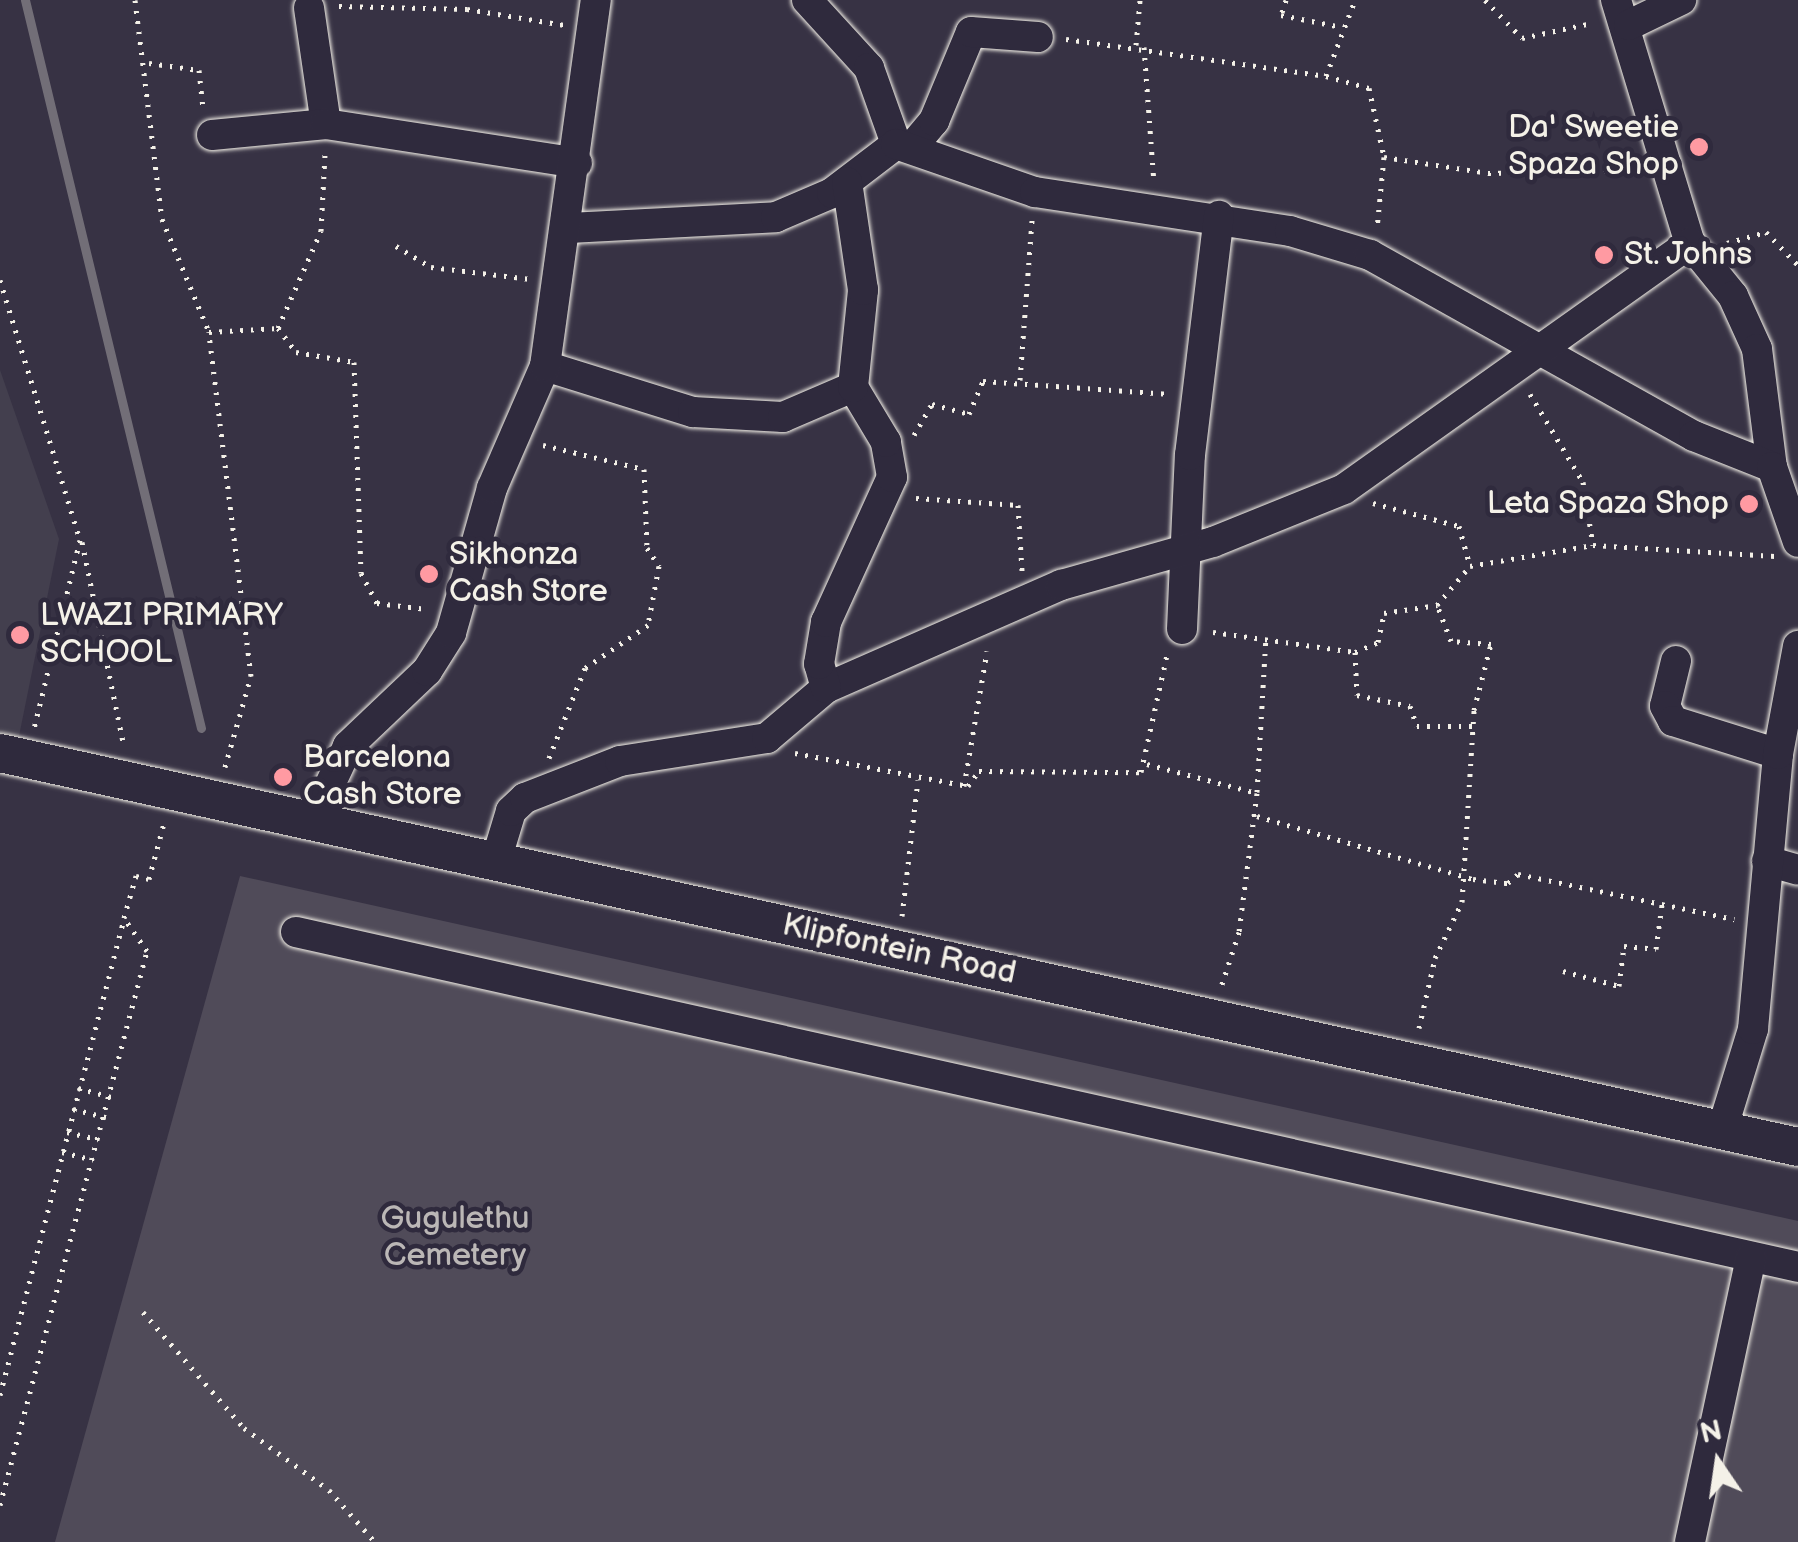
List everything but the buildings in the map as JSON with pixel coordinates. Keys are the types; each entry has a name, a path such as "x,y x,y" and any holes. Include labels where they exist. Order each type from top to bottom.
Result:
{"main road":[{"name":"Klipfontein Road","path":"16,744 312,823 1798,1146"}],"street":[{"path":"807,0 870,68 905,145 1035,192 1219,216 1370,255 1544,352 1772,467"},
{"path":"1681,0 1622,12 1661,168 1698,251 1757,349 1772,467 1793,548"},
{"path":"309,8 326,124"},
{"path":"312,823 348,746 428,671 460,609 516,436 545,366 562,283 594,13"},
{"path":"569,228 776,216 847,182 905,145 971,32 1038,37"},
{"path":"212,136 326,124 577,162"},
{"path":"826,688 819,664 826,622 888,495 886,442 853,387 863,290 847,182"},
{"path":"1182,629 1185,552 1219,216"},
{"path":"495,864 510,811 566,782 657,753 767,738 826,688 1060,586 1185,552 1344,490 1698,251"},
{"path":"545,366 693,412 783,418 853,387"},
{"path":"1722,1130 1753,1029 1759,922 1778,754 1798,646"},
{"path":"1676,661 1665,706 1672,721 1778,754"},
{"path":"1767,862 1798,870"},
{"path":"296,932 1798,1267"},
{"path":"1690,1542 1752,1257"}],"path":[{"path":"135,0 148,63 140,76 162,220 209,332 251,676 222,780"},
{"path":"1140,0 1150,210"},
{"path":"1286,0 1281,16 1342,27"},
{"path":"1326,76 1355,0"},
{"path":"1485,0 1522,38 1622,12"},
{"path":"309,8 594,13"},
{"path":"1038,37 1140,46 1326,76 1370,88 1384,156 1370,255"},
{"path":"148,63 199,70 212,136"},
{"path":"278,328 321,231 326,124"},
{"path":"1384,156 1488,174 1661,168"},
{"path":"1020,380 1035,192"},
{"path":"1698,251 1741,234 1766,232 1798,265"},
{"path":"396,246 431,267 562,283"},
{"path":"0,280 80,540 97,582 125,752"},
{"path":"209,332 278,328"},
{"path":"278,328 296,352 354,362 361,574 377,604 460,609"},
{"path":"1512,376 1584,482 1593,545"},
{"path":"886,442 922,432 932,404 969,414 982,381 1020,380 1200,400"},
{"path":"516,436 644,468 652,500 648,548 660,566 648,624 598,653 569,696 547,748 566,782"},
{"path":"1344,490 1407,520 1460,526 1470,566"},
{"path":"888,495 1018,505 1023,573 1060,586"},
{"path":"16,744 80,540"},
{"path":"1147,764 1159,678 1182,629 1266,636 1355,652 1378,642 1384,613 1437,604 1470,566 1593,545 1793,548"},
{"path":"1416,1041 1435,958 1462,902 1474,726 1492,644 1452,641 1437,604"},
{"path":"964,786 990,617"},
{"path":"1218,996 1256,816 1266,636"},
{"path":"1355,652 1357,694 1410,706 1416,726 1474,726"},
{"path":"767,738 828,763 964,786"},
{"path":"964,786 979,772 1124,773 1147,764 1257,793"},
{"path":"899,928 918,780"},
{"path":"0,1395 136,876 149,879 167,812"},
{"path":"1256,816 1462,876 1508,883 1518,874 1663,898 1759,922"},
{"path":"1563,971 1618,986 1624,946 1656,949 1663,898"},
{"path":"0,1505 112,1096 147,951 124,918"},
{"path":"78,1088 112,1096"},
{"path":"73,1109 106,1117"},
{"path":"67,1132 100,1139"},
{"path":"62,1152 94,1160"},
{"path":"143,1312 244,1428 329,1490 375,1542"}],"shaded area":[{"name":"LWAZI PRIMARY SCHOOL","path":"0,370 59,539 19,736 0,732"}],"green space":[{"name":"Gugulethu Cemetery","path":"240,876 1798,1221 1798,1542 55,1542"}],"waterway":[{"path":"25,0 201,728"}],"place":[{"name":"Da' Sweetie Spaza Shop","path":"1699,147"},
{"name":"St. Johns","path":"1604,255"},
{"name":"Leta Spaza Shop","path":"1749,504"},
{"name":"Sikhonza Cash Store","path":"429,574"},
{"name":"LWAZI PRIMARY SCHOOL","path":"20,635"},
{"name":"Barcelona Cash Store","path":"283,777"}]}
